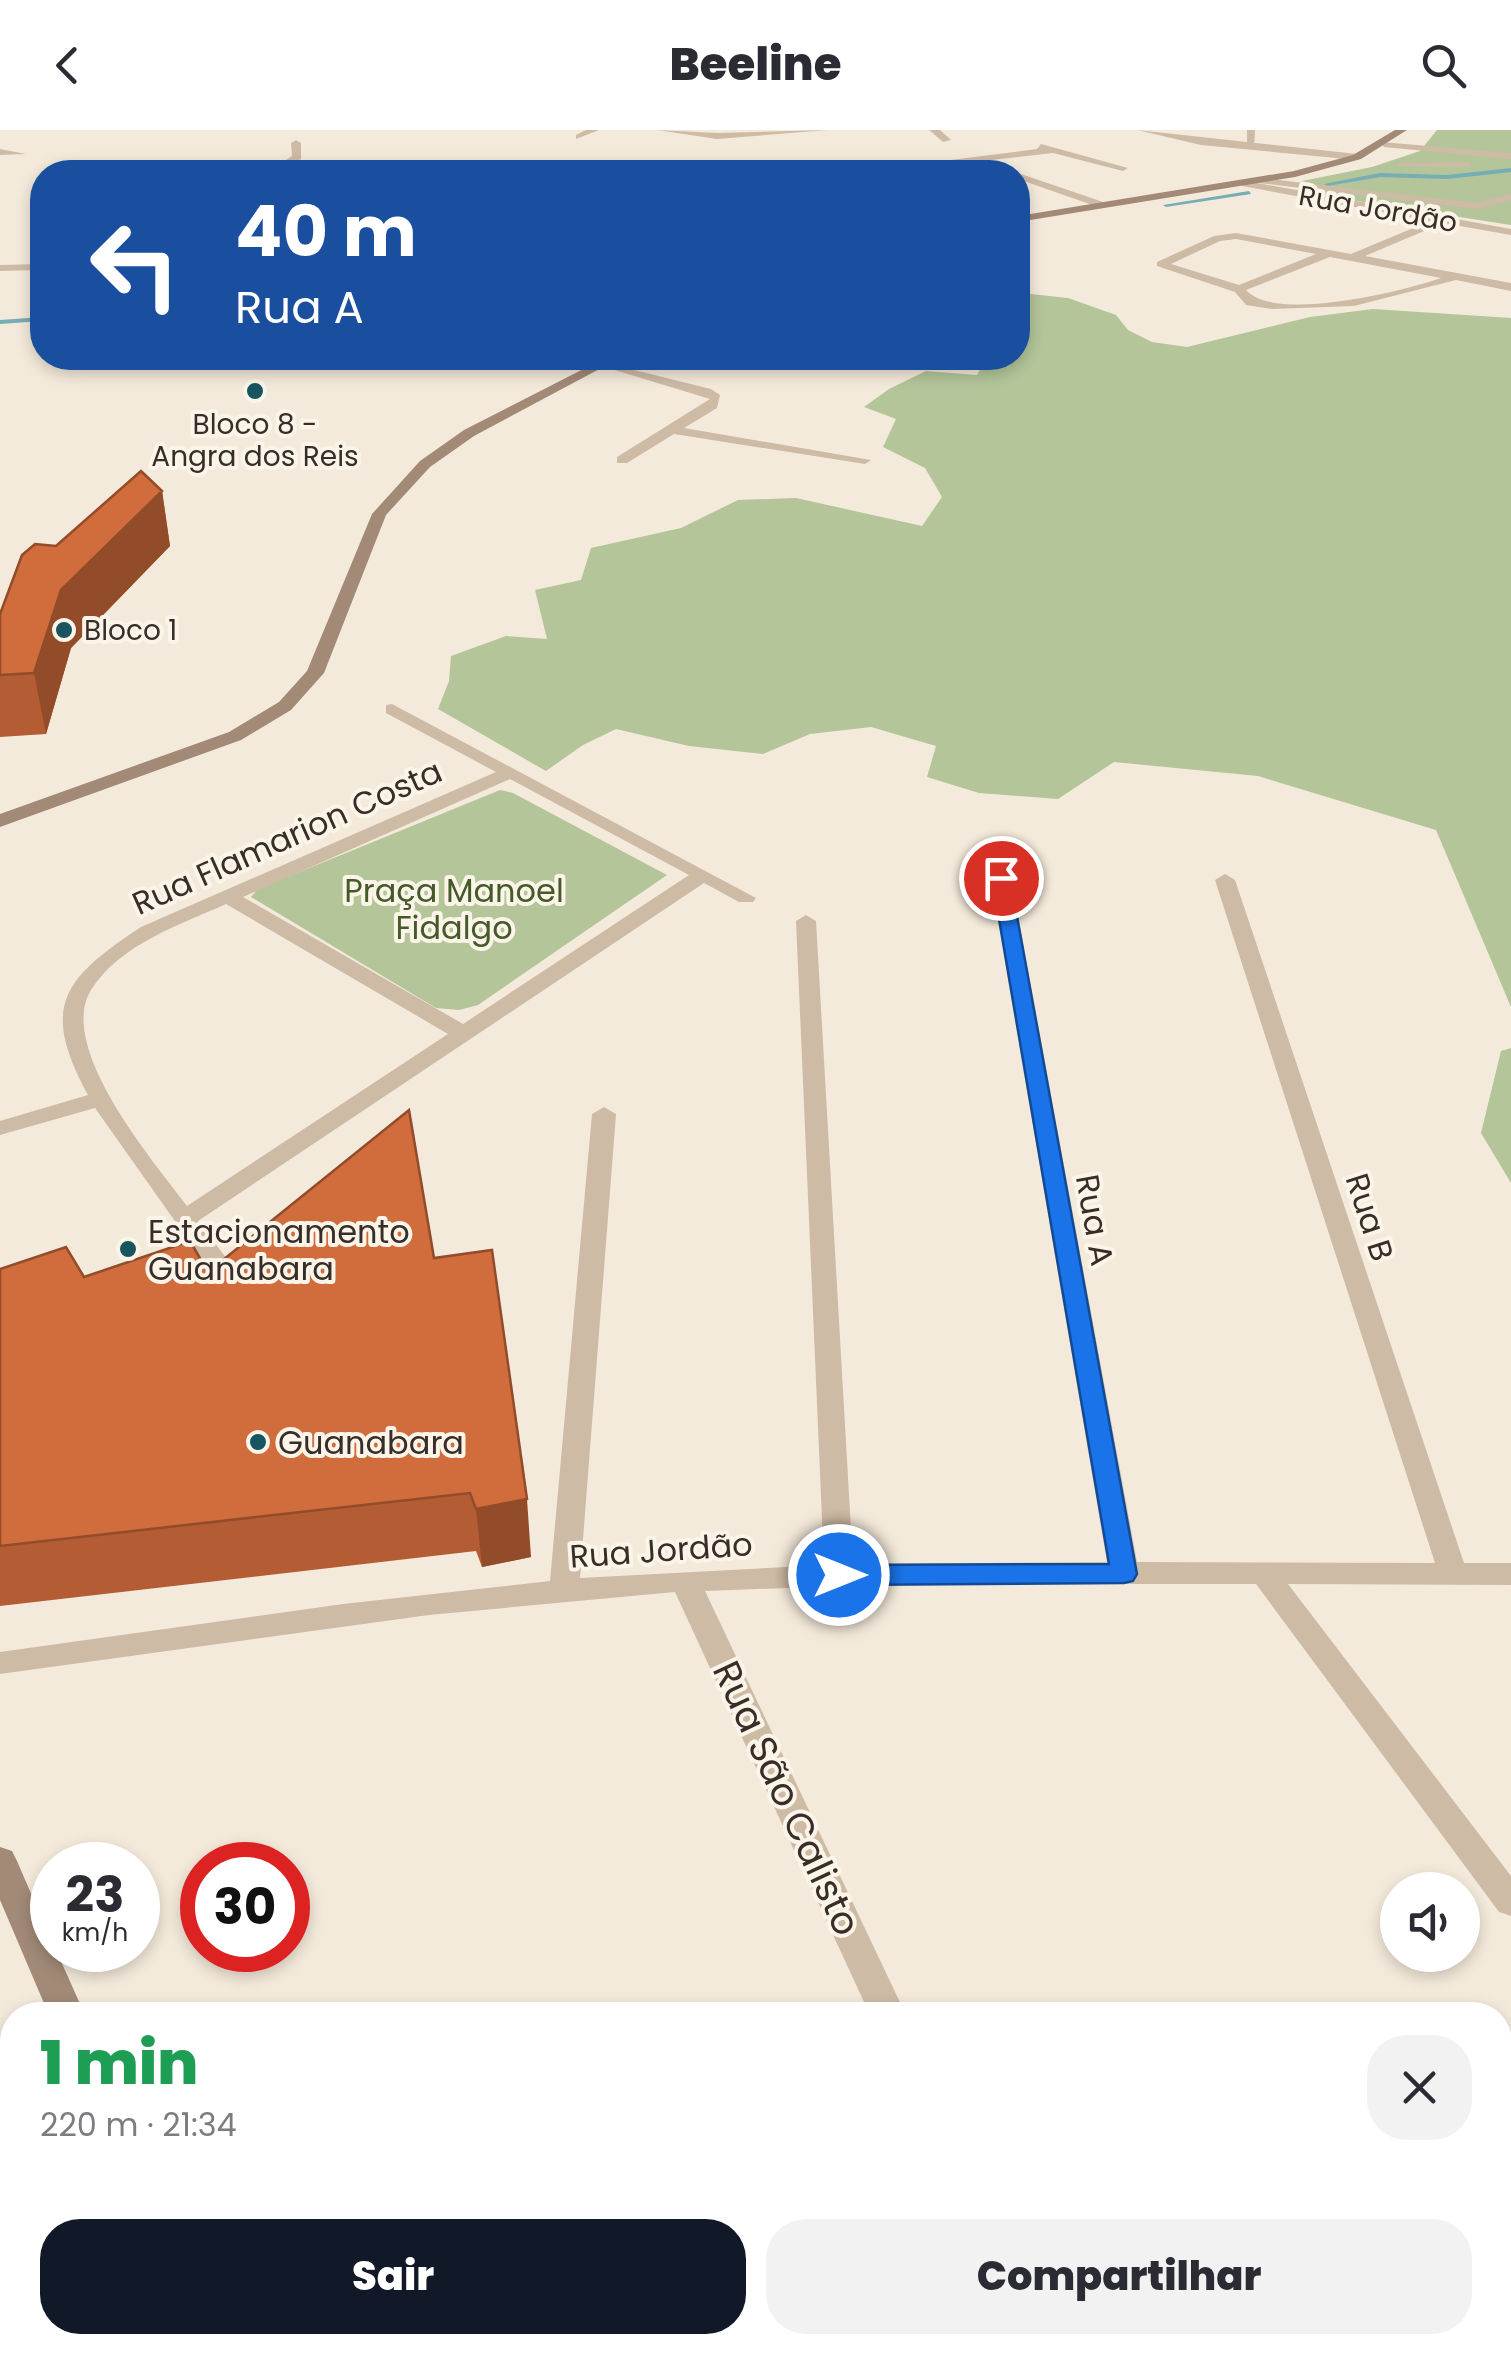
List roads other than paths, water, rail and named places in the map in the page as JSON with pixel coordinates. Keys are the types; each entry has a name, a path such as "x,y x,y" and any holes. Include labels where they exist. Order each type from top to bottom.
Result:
{"main road":[{"path":"1030,218 1262,181 1357,157 1402,130"},
{"path":"0,821 235,736 285,706 315,673 378,514 425,464 469,433 587,370"},
{"path":"0,1861 61,2002"}],"street":[{"path":"579,138 594,130"},
{"path":"662,130 716,136 823,130"},
{"path":"934,130 946,140"},
{"path":"1142,130 1251,147 1357,157"},
{"path":"292,160 297,157 296,143"},
{"path":"1024,144 1123,168"},
{"path":"970,160 1055,150"},
{"path":"1030,180 1105,206"},
{"name":"Rua Jordão","path":"1246,184 1511,232"},
{"path":"1354,257 1439,221"},
{"name":"Rua Jordão","path":"1225,237 1329,252 1454,277 1406,295 1298,306 1250,302 1240,289 1166,268 1162,260 1225,237"},
{"name":"Rua Jordão","path":"1240,289 1329,252"},
{"path":"0,268 30,267"},
{"path":"1454,277 1511,288"},
{"path":"392,709 746,898"},
{"name":"Rua Flamarion Costa","path":"227,1276 100,1099 73,1045 71,1014 83,986 113,954 148,932 511,772"},
{"path":"186,1218 460,1032 703,874"},
{"name":"Rua A","path":"1001,878 1124,1574"},
{"name":"Rua B","path":"1225,880 1453,1574"},
{"path":"227,896 460,1032"},
{"path":"806,921 839,1575"},
{"path":"0,1128 100,1099"},
{"path":"564,1592 604,1114"},
{"path":"1262,1572 1511,1902"},
{"name":"Rua Jordão","path":"0,1663 479,1598 685,1581 839,1575 1511,1574"},
{"name":"Rua São Calisto","path":"685,1581 882,2002"}],"lane":[{"path":"1251,130 1251,147"},
{"path":"1384,144 1511,156"},
{"path":"0,152 22,154"},
{"path":"1400,166 1511,164"},
{"path":"1262,181 1511,212"},
{"path":"1439,221 1511,197"},
{"path":"622,460 712,405 716,398 641,370"},
{"path":"672,430 864,460"}],"waterway":[{"path":"1327,184 1380,175 1447,177 1511,170"},
{"path":"1166,205 1249,193"},
{"path":"0,322 30,320"}],"place":[{"name":"Bloco 8 - Angra dos Reis","path":"255,391"},
{"name":"Bloco 1","path":"64,630"},
{"name":"Estacionamento Guanabara","path":"128,1249"},
{"name":"Guanabara","path":"258,1442"}],"park label":[{"name":"Praça Manoel Fidalgo","path":"454,908"}]}
